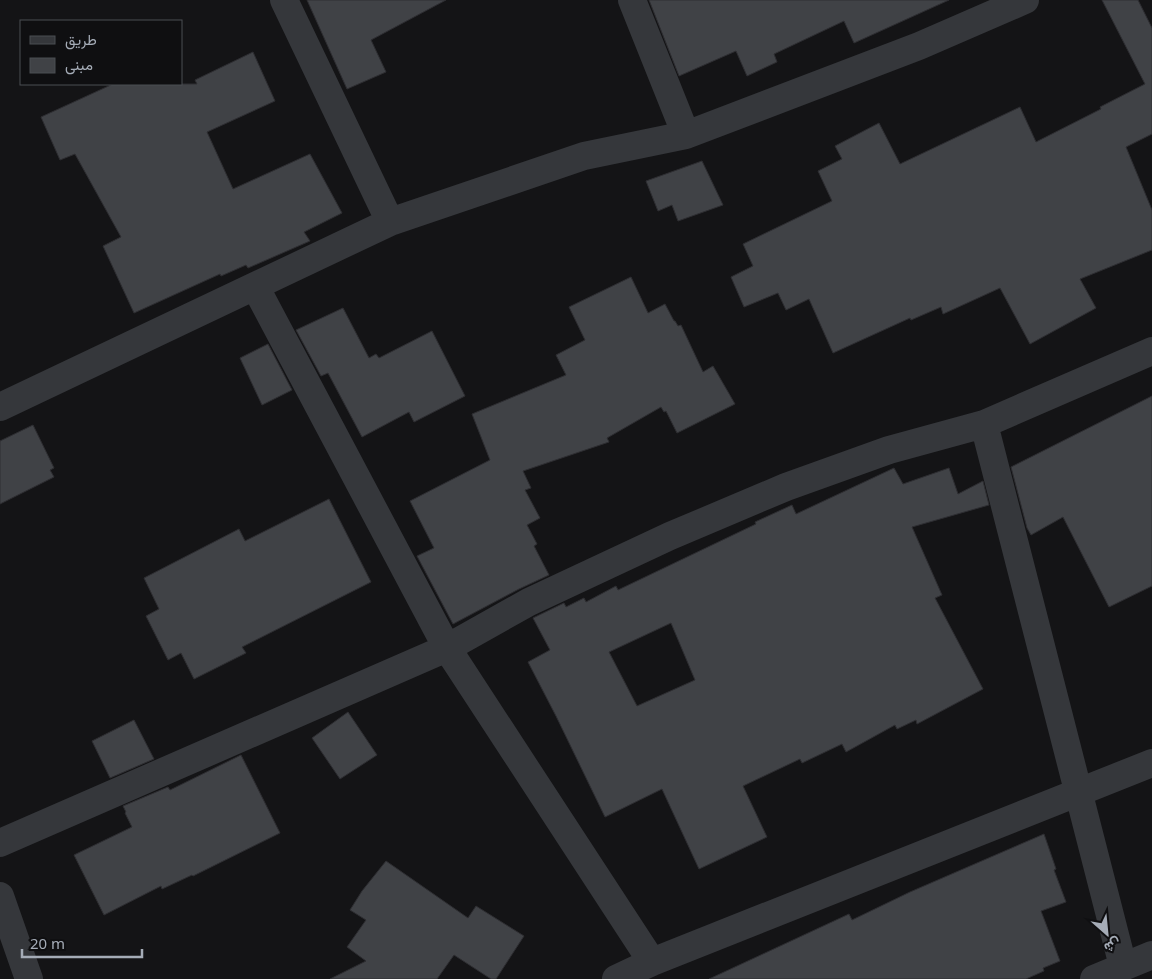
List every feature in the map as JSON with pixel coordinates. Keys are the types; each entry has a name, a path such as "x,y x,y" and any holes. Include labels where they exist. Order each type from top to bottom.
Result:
{"street":[{"path":"284,0 390,222"},
{"path":"0,407 390,222 584,156 686,135 918,46 1026,0"},
{"path":"639,3 686,135"},
{"path":"255,286 447,648 652,962"},
{"path":"0,842 447,648 529,602 670,536 786,487 889,450 984,424 1152,351"},
{"path":"984,424 1123,966"},
{"path":"616,979 652,962 1152,763"},
{"path":"0,896 29,979"},
{"path":"1094,979 1152,955"}],"building":[{"path":"307,0 446,0 371,40 386,72 347,89"},
{"path":"649,0 949,0 854,43 844,21 774,54 777,62 747,76 736,51 679,76"},
{"path":"1102,0 1138,0 1152,28 1152,134 1126,147 1152,210 1152,250 1080,279 1096,308 1030,344 1000,288 943,314 941,307 911,320 910,318 833,353 809,299 786,310 778,293 744,307 731,277 753,266 743,244 832,201 818,171 842,159 835,146 879,123 900,164 1020,107 1036,142 1145,84"},
{"path":"253,52 275,101 207,132 233,189 310,154 342,213 304,232 310,241 248,268 246,265 221,276 220,274 134,313 103,246 121,237 75,154 60,160 41,117 111,85 197,84 195,80"},
{"path":"702,161 723,205 678,221 672,205 658,211 646,181"},
{"path":"631,277 648,313 665,304 674,321 678,326 681,325 703,372 713,366 735,404 677,433 666,411 664,412 661,407 607,438 609,442 523,471 531,488 525,490 540,518 527,525 537,544 534,546 549,575 453,624 417,556 434,548 410,501 490,460 472,414 566,375 556,355 585,340 569,307"},
{"path":"343,308 369,358 376,354 379,358 432,331 465,396 414,422 409,412 362,437 328,373 321,376 296,330"},
{"path":"268,344 292,390 262,405 240,358"},
{"path":"1152,396 1152,586 1109,607 1063,517 1031,535 1027,528 1011,467"},
{"path":"33,425 54,468 50,470 54,477 0,504 0,441"},
{"path":"894,468 903,484 949,468 958,494 983,481 989,505 912,527 942,595 935,598 983,689 917,724 916,720 897,729 895,725 846,752 842,744 802,763 800,759 743,786 767,837 699,869 662,789 605,817 528,662 550,650 533,618 564,603 566,607 584,598 586,602 616,586 618,590 792,505 796,514","holes":["671,623 695,680 637,706 609,652"]},
{"path":"329,499 371,582 242,647 246,653 194,679 181,653 168,660 146,616 159,609 144,578 239,529 245,541"},
{"path":"348,712 377,755 340,779 312,738"},
{"path":"134,720 154,759 110,778 92,741"},
{"path":"241,755 280,833 193,876 162,889 161,886 104,915 74,855 132,827 123,806 168,787 170,790"},
{"path":"1044,834 1056,869 1054,870 1066,902 1041,911 1060,961 1043,968 1044,971 1026,979 709,979 849,914 852,920 910,892"},
{"path":"386,861 468,918 476,906 524,936 496,979 491,979 454,955 437,979 330,979 366,961 347,947 366,920 350,910 362,891"}]}
